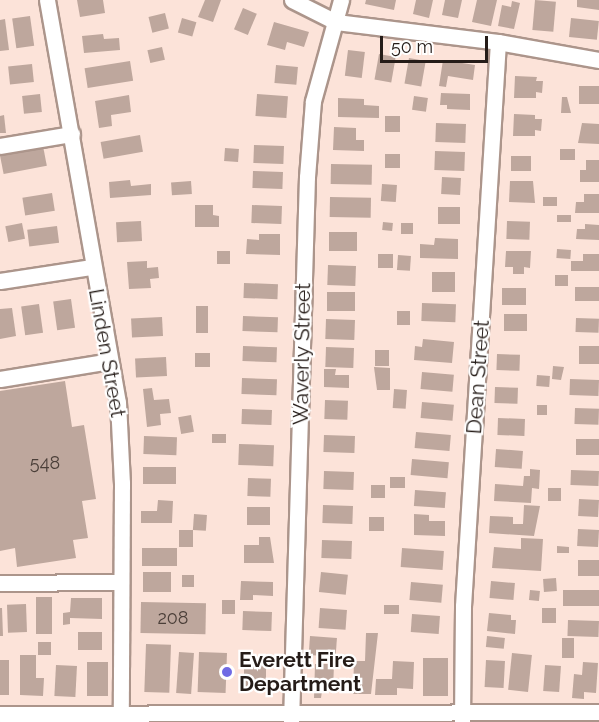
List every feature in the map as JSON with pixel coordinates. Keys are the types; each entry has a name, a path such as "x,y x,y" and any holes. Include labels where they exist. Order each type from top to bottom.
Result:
{"street":[{"name":"Linden Street","path":"47,0 119,414 121,711"},
{"path":"292,0 336,22 498,42 599,60"},
{"name":"Waverly Street","path":"291,717 307,177 313,101 341,0"},
{"name":"Dean Street","path":"461,717 463,594 498,42"},
{"path":"0,146 72,134"},
{"path":"0,282 92,267"},
{"path":"0,379 110,361"},
{"path":"0,583 121,582"},
{"path":"0,714 121,711 210,717 461,717 599,712"}],"building":[{"path":"77,0 103,0 105,13 80,17"},
{"path":"205,0 221,0 213,22 198,17"},
{"path":"366,0 396,0 394,10 365,4"},
{"path":"416,0 433,0 429,18 413,14"},
{"path":"445,0 462,0 458,18 442,15"},
{"path":"477,0 497,0 491,26 472,22"},
{"path":"535,0 556,2 553,32 532,30"},
{"path":"577,0 599,0 599,10 577,7"},
{"path":"512,1 520,3 514,29 498,26 502,5 511,7"},
{"path":"243,8 257,14 248,35 234,29"},
{"path":"165,13 169,29 152,33 149,17"},
{"path":"30,16 34,46 16,48 12,19"},
{"path":"182,18 196,22 192,37 178,32"},
{"path":"571,18 599,21 597,40 569,37"},
{"path":"5,19 9,50 0,51 0,20"},
{"path":"274,22 309,32 304,47 287,42 285,50 267,45"},
{"path":"103,34 104,39 119,38 120,50 84,53 82,36"},
{"path":"162,47 165,60 150,63 147,50"},
{"path":"348,50 365,52 362,78 345,76"},
{"path":"379,54 396,57 391,83 374,80"},
{"path":"409,58 426,61 421,87 404,84"},
{"path":"443,60 475,65 473,80 448,76 446,87 439,86"},
{"path":"130,61 133,81 88,88 85,68"},
{"path":"32,64 34,82 10,84 8,67"},
{"path":"276,65 298,67 296,85 274,83"},
{"path":"515,76 537,77 536,81 543,81 542,93 536,92 536,98 514,98"},
{"path":"579,86 599,86 599,104 579,104"},
{"path":"441,93 470,94 470,110 447,109 447,105 440,105"},
{"path":"40,94 42,112 24,114 22,96"},
{"path":"257,94 288,96 286,118 255,116"},
{"path":"129,95 131,112 111,115 112,126 99,128 95,101"},
{"path":"414,96 428,98 426,112 412,110"},
{"path":"562,97 567,97 571,113 561,113"},
{"path":"338,98 364,99 364,105 379,106 379,118 338,117"},
{"path":"514,114 535,115 535,119 542,119 541,131 535,130 535,136 513,136"},
{"path":"4,115 6,133 0,133 0,116"},
{"path":"385,116 400,116 400,132 385,132"},
{"path":"436,123 466,124 465,143 435,142"},
{"path":"582,123 599,124 599,144 578,143"},
{"path":"334,127 356,128 356,140 364,140 364,151 333,150"},
{"path":"140,135 143,152 104,159 101,142"},
{"path":"254,145 284,146 283,164 253,163"},
{"path":"43,146 47,166 4,174 0,154"},
{"path":"225,148 239,149 238,162 224,161"},
{"path":"560,149 575,149 575,160 560,160"},
{"path":"435,151 465,152 464,171 434,170"},
{"path":"385,154 400,154 400,168 385,168"},
{"path":"511,156 531,156 531,171 511,171"},
{"path":"586,160 599,160 599,182 580,182 580,170 586,170"},
{"path":"331,164 372,165 372,185 331,184"},
{"path":"253,171 283,172 282,189 252,188"},
{"path":"442,177 461,178 460,195 441,194"},
{"path":"130,180 131,186 151,184 151,195 110,198 109,182"},
{"path":"191,181 192,194 172,195 171,182"},
{"path":"510,181 533,181 535,203 509,202"},
{"path":"382,184 397,185 396,202 381,201"},
{"path":"52,193 55,211 25,215 22,198"},
{"path":"584,194 599,194 599,213 575,213 576,202 584,202"},
{"path":"330,197 371,198 371,218 330,217"},
{"path":"543,197 557,197 557,206 543,206"},
{"path":"195,205 213,205 213,215 219,216 219,227 195,227"},
{"path":"252,205 282,206 281,224 251,223"},
{"path":"438,207 460,207 460,224 438,224"},
{"path":"557,215 571,215 571,222 557,222"},
{"path":"141,221 142,241 117,242 116,222"},
{"path":"507,221 530,222 529,240 506,239"},
{"path":"383,222 393,223 392,231 382,230"},
{"path":"22,223 25,239 8,242 5,226"},
{"path":"401,223 413,223 413,234 401,234"},
{"path":"585,224 599,225 599,240 576,239 577,229 585,229"},
{"path":"57,226 59,243 29,247 27,230"},
{"path":"329,232 357,232 357,251 329,251"},
{"path":"259,234 280,234 280,255 246,254 247,239 259,240"},
{"path":"435,238 458,239 458,259 420,258 420,244 434,245"},
{"path":"557,249 571,250 570,259 556,258"},
{"path":"217,251 230,251 230,264 217,264"},
{"path":"506,251 531,251 530,268 524,267 524,274 513,274 513,267 505,267"},
{"path":"378,254 393,254 393,268 378,268"},
{"path":"583,254 599,254 599,271 571,271 571,261 583,261"},
{"path":"398,255 411,256 410,271 397,270"},
{"path":"147,261 147,268 158,267 159,278 150,279 151,288 129,289 127,262"},
{"path":"328,265 356,266 355,286 327,285"},
{"path":"432,272 455,272 455,292 432,292"},
{"path":"555,275 568,275 568,286 555,286"},
{"path":"244,283 278,284 277,299 243,298"},
{"path":"575,287 599,287 599,301 575,301"},
{"path":"502,288 526,288 526,305 502,305"},
{"path":"327,292 355,292 355,311 327,311"},
{"path":"71,299 75,328 57,330 53,302"},
{"path":"422,303 456,304 455,322 421,321"},
{"path":"39,304 43,333 25,335 21,307"},
{"path":"196,306 208,306 208,333 196,333"},
{"path":"12,308 16,336 0,339 0,309"},
{"path":"397,311 410,311 410,325 397,325"},
{"path":"504,314 527,314 527,331 504,331"},
{"path":"243,316 278,317 277,332 242,331"},
{"path":"162,317 163,336 132,338 131,319"},
{"path":"576,318 599,319 598,333 576,332"},
{"path":"326,319 355,320 354,340 325,339"},
{"path":"423,339 454,342 452,363 414,360 415,346 422,347"},
{"path":"243,346 277,347 276,362 242,361"},
{"path":"579,346 599,346 599,364 579,364"},
{"path":"326,347 354,348 353,368 325,367"},
{"path":"375,350 389,350 389,366 375,366"},
{"path":"195,353 210,353 210,367 195,367"},
{"path":"497,354 520,355 519,371 496,370"},
{"path":"166,357 167,376 136,378 135,359"},
{"path":"553,366 564,367 561,380 552,379"},
{"path":"374,367 390,368 390,390 377,390"},
{"path":"324,369 336,369 335,375 349,375 349,388 324,387"},
{"path":"422,372 454,375 452,392 421,389"},
{"path":"537,375 550,376 549,387 536,386"},
{"path":"242,378 277,379 276,395 241,394"},
{"path":"570,379 599,380 598,396 569,395"},
{"path":"65,381 72,427 84,425 96,499 82,501 88,538 73,540 76,558 17,567 15,548 0,551 0,391"},
{"path":"495,387 518,388 517,404 494,403"},
{"path":"152,388 154,400 169,399 171,413 160,414 161,425 147,427 143,389"},
{"path":"394,389 407,390 406,409 393,408"},
{"path":"325,400 348,401 347,420 324,419"},
{"path":"422,402 454,405 452,421 421,418"},
{"path":"537,405 547,405 547,415 537,415"},
{"path":"575,408 599,409 598,425 574,424"},
{"path":"242,409 272,410 271,425 241,424"},
{"path":"191,415 194,432 181,434 178,417"},
{"path":"498,418 525,419 524,436 497,435"},
{"path":"416,432 451,435 449,451 415,448"},
{"path":"212,434 226,434 226,443 212,443"},
{"path":"324,435 355,436 354,453 323,452"},
{"path":"144,436 177,437 176,455 143,454"},
{"path":"576,439 599,439 599,455 576,455"},
{"path":"239,444 274,445 273,466 238,465"},
{"path":"496,449 523,451 522,469 495,467"},
{"path":"412,459 449,462 447,478 411,475"},
{"path":"143,467 176,467 176,484 143,484"},
{"path":"530,469 540,470 539,489 532,488 531,503 494,501 495,484 523,486 524,476 530,476"},
{"path":"571,470 599,471 598,486 570,485"},
{"path":"324,471 354,472 353,490 323,489"},
{"path":"390,477 405,477 405,488 390,488"},
{"path":"248,478 271,479 270,497 247,496"},
{"path":"371,485 385,485 385,498 371,498"},
{"path":"548,488 561,488 561,501 548,501"},
{"path":"415,490 446,492 445,508 414,506"},
{"path":"579,499 599,500 598,517 578,516"},
{"path":"158,500 173,501 172,523 141,523 141,511 157,511"},
{"path":"323,505 353,506 352,524 322,523"},
{"path":"524,505 540,506 534,536 489,533 490,516 513,517 513,524 523,524"},
{"path":"247,507 270,507 270,525 247,525"},
{"path":"194,514 207,515 206,531 193,530"},
{"path":"414,514 429,515 429,521 445,521 445,536 414,535"},
{"path":"369,517 384,517 384,531 369,531"},
{"path":"578,529 599,530 598,547 577,546"},
{"path":"179,530 193,530 193,547 179,547"},
{"path":"259,537 270,537 274,563 244,563 244,545 259,545"},
{"path":"521,538 543,539 541,571 492,568 494,547 521,549"},
{"path":"322,540 352,541 351,559 321,558"},
{"path":"557,546 569,547 569,553 557,553"},
{"path":"142,548 177,548 177,566 142,566"},
{"path":"402,548 444,551 443,570 401,567"},
{"path":"578,560 599,560 599,576 578,576"},
{"path":"143,572 171,572 171,592 143,592"},
{"path":"321,572 348,575 346,595 319,592"},
{"path":"182,575 194,575 194,587 182,587"},
{"path":"556,578 557,591 544,592 543,579"},
{"path":"241,581 273,582 273,596 253,595 253,600 240,600"},
{"path":"491,581 515,583 513,600 490,598"},
{"path":"411,582 443,585 441,603 409,600"},
{"path":"530,590 540,591 539,601 529,600"},
{"path":"563,590 599,590 599,606 563,606"},
{"path":"36,597 52,597 52,634 36,634"},
{"path":"71,598 102,598 102,619 70,618 70,624 63,625 63,613 70,612"},
{"path":"222,600 235,600 235,614 222,614"},
{"path":"141,602 206,603 205,634 140,633"},
{"path":"26,604 27,632 8,633 7,605"},
{"path":"384,605 399,605 399,614 384,614"},
{"path":"0,608 2,608 3,636 0,636"},
{"path":"320,608 347,610 346,630 319,628"},
{"path":"542,608 556,608 556,623 542,623"},
{"path":"243,611 272,612 271,631 242,630"},
{"path":"489,613 511,615 511,620 516,620 515,634 487,631"},
{"path":"412,614 440,616 439,634 411,632"},
{"path":"568,620 599,621 598,637 567,636"},
{"path":"78,632 102,632 102,650 78,650"},
{"path":"366,633 378,633 371,694 353,694 354,661 365,661"},
{"path":"310,636 337,638 336,657 309,655"},
{"path":"487,636 505,638 504,649 486,647"},
{"path":"562,638 574,638 574,658 562,658"},
{"path":"38,642 51,642 51,655 38,655"},
{"path":"146,644 171,645 169,693 144,692"},
{"path":"179,652 194,653 191,694 176,693"},
{"path":"199,652 227,653 226,693 198,692"},
{"path":"512,653 532,655 528,692 508,690"},
{"path":"20,655 36,655 36,678 44,678 43,696 20,695"},
{"path":"423,658 448,658 448,696 423,696"},
{"path":"244,659 266,659 266,688 244,688"},
{"path":"0,660 9,660 9,695 0,695"},
{"path":"486,660 505,661 504,688 485,687"},
{"path":"393,661 414,662 413,689 397,688 397,695 375,695 376,679 392,679"},
{"path":"87,662 108,662 108,696 87,696"},
{"path":"583,662 598,663 596,693 584,692 584,699 572,698 574,674 582,675"},
{"path":"315,664 334,664 333,691 322,691 321,698 314,698"},
{"path":"56,665 77,666 75,697 54,696"},
{"path":"545,665 561,666 559,692 543,691"}],"place":[{"name":"Everett Fire Department","path":"227,672"}]}
